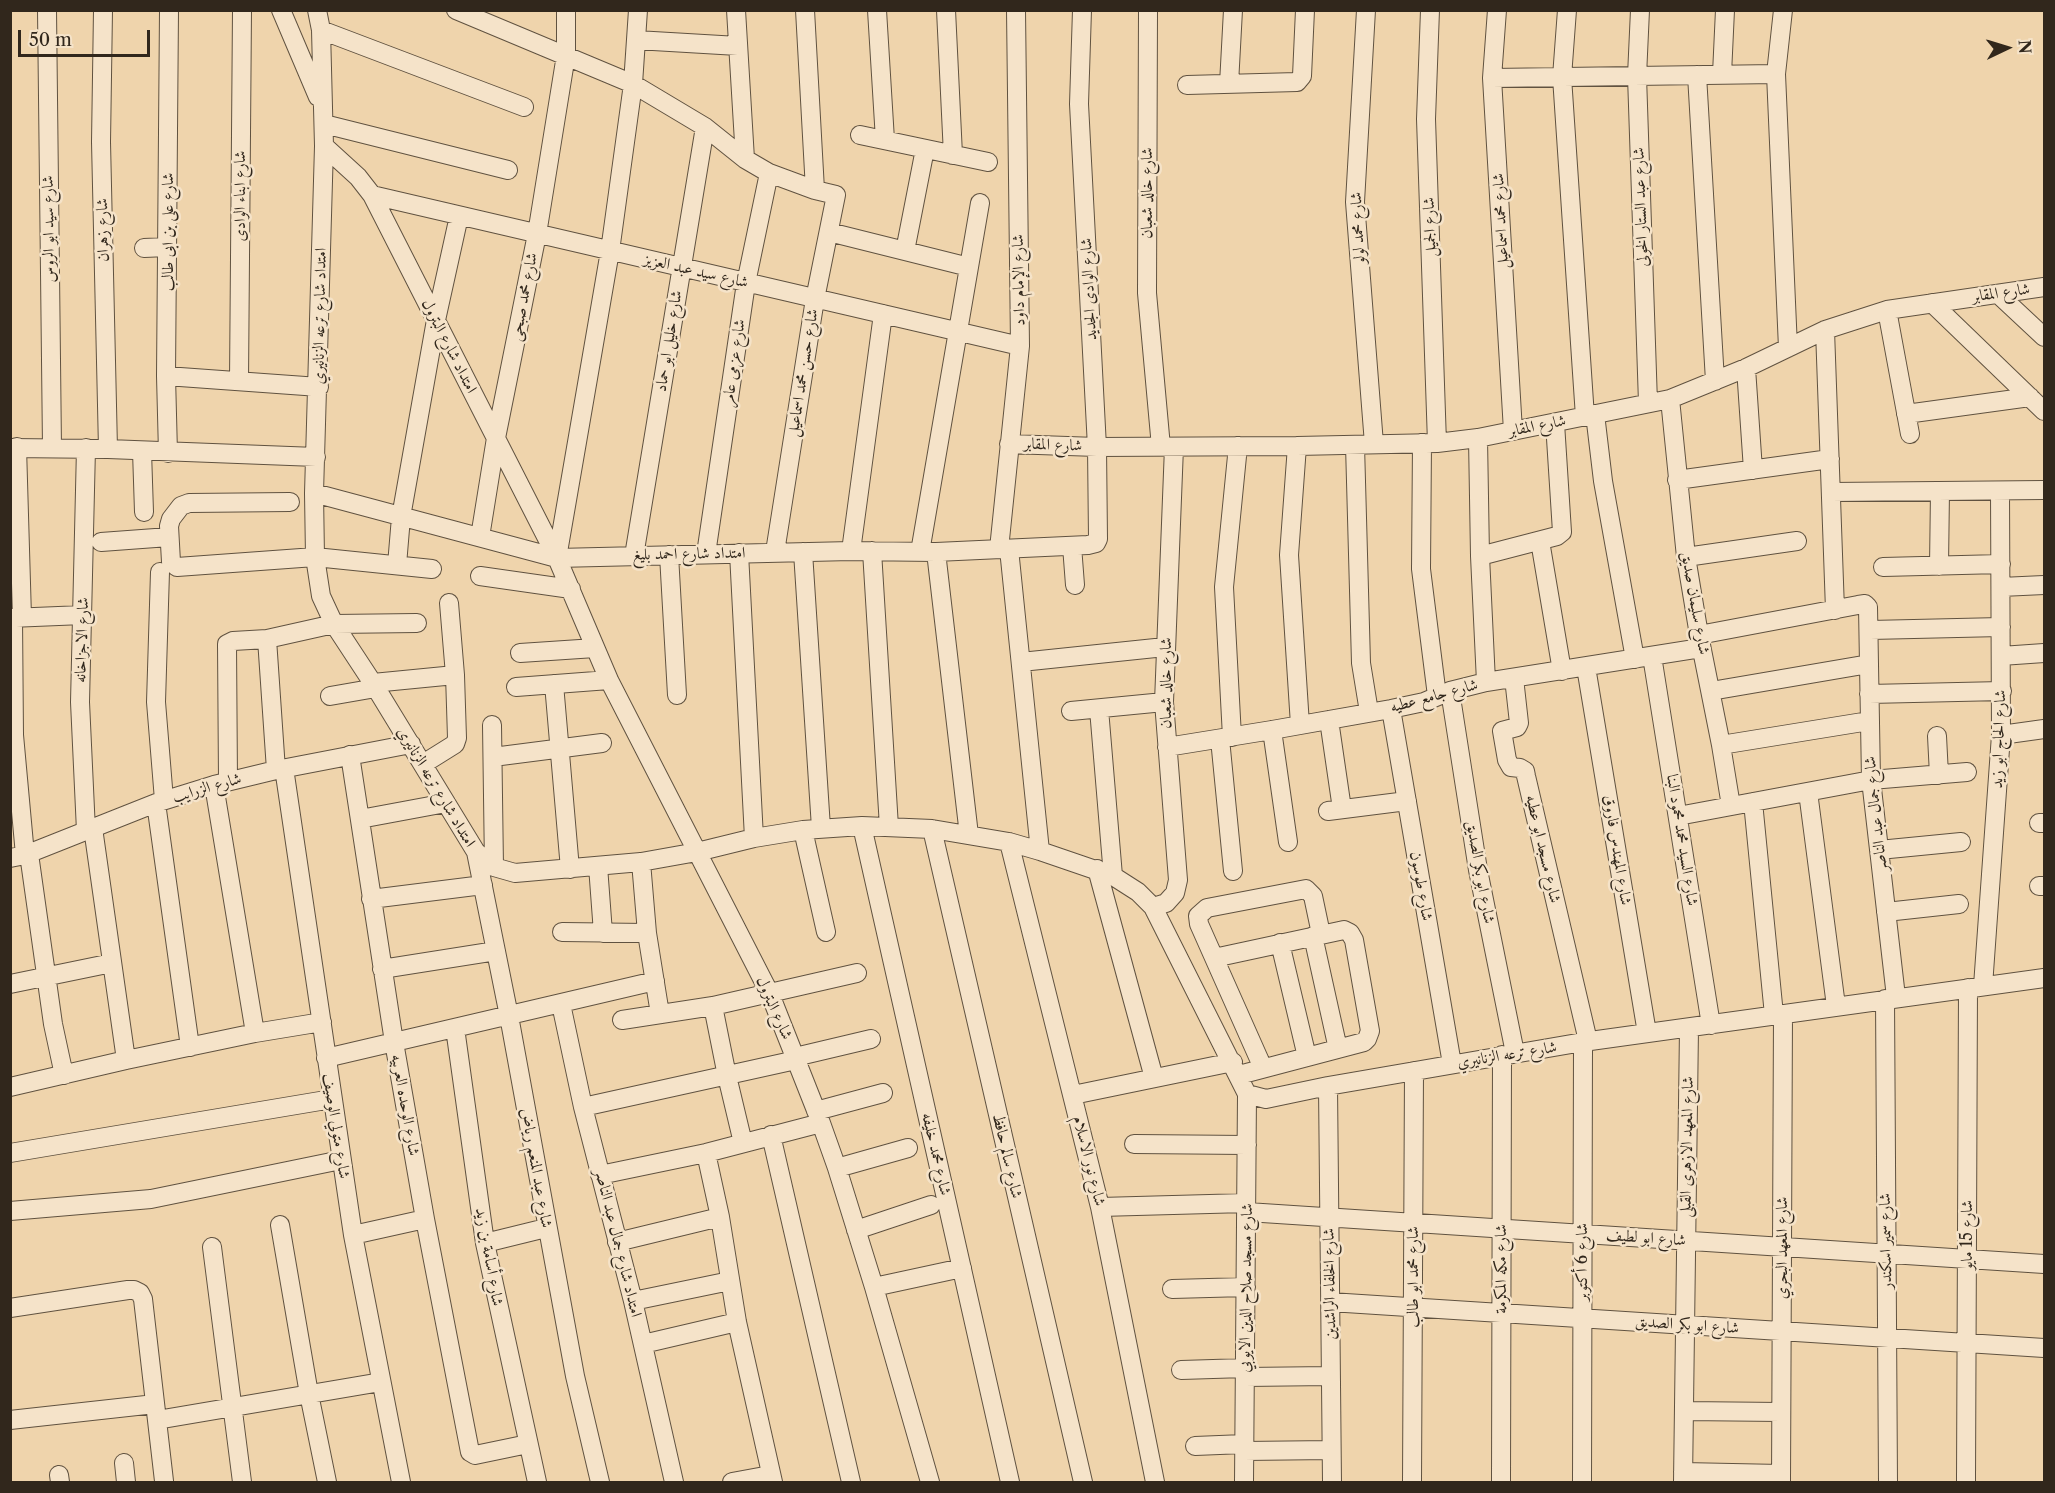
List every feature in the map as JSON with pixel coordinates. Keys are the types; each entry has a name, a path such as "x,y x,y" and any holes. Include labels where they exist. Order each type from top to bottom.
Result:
{"street":[{"name":"شارع سيد ابو الروس","path":"47,10 52,448"},
{"name":"شارع زهران","path":"103,10 101,142 108,449"},
{"name":"شارع على بن ابى طالب","path":"168,453 166,376 169,10"},
{"name":"شارع ابناء الوادى","path":"239,381 242,10"},
{"name":"امتداد شارع ترعه الزنانيري","path":"281,10 323,116"},
{"name":"امتداد شارع ترعه الزنانيري","path":"317,10 321,30 324,146 319,387 314,494 315,557 321,597 334,624 411,744 476,852 494,867 515,873 641,862 697,852 754,838 812,829 862,826 932,829 1009,842 1105,872"},
{"path":"456,10 498,19 566,56 633,84 705,127 745,159 769,172 815,190 805,10"},
{"path":"566,56 567,10"},
{"path":"557,558 610,251 633,84 638,10"},
{"path":"736,10 745,159"},
{"path":"877,10 885,140"},
{"path":"946,10 953,155"},
{"name":"شارع الإمام داود","path":"1016,10 1020,346 1009,444 1004,549 1021,662 1040,851"},
{"name":"شارع الوادى الجديد","path":"1072,546 1092,545 1098,539 1097,447 1079,104 1082,10"},
{"name":"شارع خالد شعبان","path":"1148,10 1147,293 1167,447 1164,702 1178,880 1175,893 1166,903 1153,907"},
{"path":"1229,84 1233,10"},
{"path":"1187,85 1297,82 1302,76 1305,10"},
{"name":"شارع محمد لولو","path":"1366,10 1355,202 1374,444"},
{"name":"شارع الجميل","path":"1430,10 1426,119 1430,443 1421,569 1443,694"},
{"name":"شارع محمد اسماعيل","path":"1497,10 1492,78 1513,431"},
{"name":"شارع السيد محمد محمود البنا","path":"1567,10 1562,77 1590,415 1678,816 1711,1025"},
{"name":"شارع عبد الستار الخولى","path":"1640,10 1637,76 1648,403"},
{"path":"1722,74 1725,10"},
{"path":"1783,10 1776,74 1788,348"},
{"path":"321,30 524,107"},
{"path":"636,40 738,46"},
{"name":"شارع محمد صبحى","path":"480,537 496,438 537,234 566,56"},
{"path":"1492,78 1776,74"},
{"path":"1697,75 1715,381"},
{"path":"323,116 508,170"},
{"name":"شارع خليل ابو حماد","path":"634,556 705,127"},
{"path":"860,135 988,162"},
{"name":"امتداد شارع البترول","path":"324,146 350,169 372,195 557,558"},
{"path":"905,251 925,149"},
{"name":"شارع عزمى عامر","path":"706,554 746,282 769,172"},
{"name":"شارع حسن محمد اسماعيل","path":"775,552 815,299 836,195 815,190"},
{"name":"شارع سيد عبد العزيز","path":"372,195 1020,346"},
{"path":"969,835 928,552 958,332 980,203"},
{"path":"397,565 401,517 436,320 459,216"},
{"path":"829,232 969,267"},
{"path":"144,248 167,247"},
{"name":"شارع المقابر","path":"1009,444 1097,447 1297,446 1430,443 1478,438 1670,399 1746,368 1825,330 1887,310 2044,287"},
{"path":"1998,294 2044,337"},
{"path":"1932,303 2044,411"},
{"path":"1887,310 1910,434"},
{"path":"851,551 883,315"},
{"path":"1825,330 1835,610"},
{"path":"1746,368 1753,470"},
{"path":"166,376 319,387"},
{"path":"1906,414 2030,397"},
{"name":"شارع سليمان صديق","path":"1670,399 1686,557 1731,806"},
{"path":"1480,556 1557,536 1563,529 1555,423"},
{"path":"1478,438 1480,556 1486,682"},
{"path":"1355,445 1361,663 1369,712"},
{"path":"1233,871 1226,738 1224,586 1238,446"},
{"path":"1297,446 1289,555 1300,725"},
{"path":"64,1075 22,856 14,735 14,448 86,448 316,457"},
{"name":"شارع الاجزاخانه","path":"86,448 80,702 90,830 126,1060"},
{"path":"142,451 144,512"},
{"path":"1677,480 1830,459"},
{"name":"شارع الحاج ابو زيد","path":"1976,987 2001,735 2000,490"},
{"path":"1831,492 2044,490"},
{"path":"1939,566 1940,491"},
{"name":"امتداد شارع احمد بليغ","path":"314,494 557,558 775,552 928,552 1072,546"},
{"path":"290,502 185,504 171,519 171,562 177,567 315,557 432,568"},
{"path":"100,542 170,537"},
{"path":"1540,541 1562,670"},
{"path":"1686,557 1797,541"},
{"path":"1072,546 1075,585"},
{"path":"872,551 889,827"},
{"path":"803,552 812,829 826,932"},
{"path":"739,553 754,838"},
{"path":"669,555 677,695"},
{"name":"شارع البترول","path":"557,558 609,680 770,994 796,1058 837,1168 930,1482"},
{"path":"1882,567 2001,564"},
{"path":"160,572 156,702 160,801 190,1047"},
{"path":"480,576 571,590"},
{"path":"2001,587 2044,585"},
{"path":"423,764 455,744 457,738 449,603"},
{"name":"شارع جمال عبد الناصر","path":"1835,610 1865,604 1870,612 1871,780 1886,912 1890,998"},
{"name":"شارع جامع عطيه","path":"1167,747 1390,709 1424,702 1486,682 1644,657 1700,641 1835,610"},
{"path":"15,618 83,615"},
{"path":"255,1033 221,783 226,647 230,642 267,639 334,624 417,623"},
{"path":"1870,630 2001,627"},
{"name":"شارع متولي الوصيف","path":"267,639 280,769 322,1022 341,1160 353,1235 401,1482"},
{"path":"1021,662 1165,647"},
{"path":"520,653 595,648"},
{"path":"2001,656 2044,653"},
{"path":"1711,691 1869,664"},
{"name":"شارع المهندس فاروق","path":"1586,667 1647,1034"},
{"path":"330,696 374,686 455,675"},
{"name":"شارع مسجد ابو عطيه","path":"1514,678 1519,723 1517,727 1502,731 1506,760 1511,767 1525,771 1585,1042"},
{"path":"516,687 609,680"},
{"path":"554,684 570,869"},
{"path":"1869,694 2002,691"},
{"name":"شارع ابو بكر الصديق","path":"1443,694 1478,870 1508,1054"},
{"path":"1071,711 1164,702"},
{"path":"1099,709 1105,872 1154,1078"},
{"name":"شارع طوسون","path":"1390,709 1452,1064"},
{"path":"1329,720 1335,810 1407,801"},
{"path":"1721,745 1869,721"},
{"path":"492,725 494,867"},
{"path":"2001,735 2044,729"},
{"path":"1272,730 1288,842"},
{"path":"1937,736 1939,775"},
{"path":"492,757 602,743"},
{"name":"شارع الزرايب","path":"22,856 160,801 221,783 280,769 411,744"},
{"name":"شارع الوحده العربيه","path":"350,755 382,969 424,1219 470,1452 475,1455 528,1444"},
{"path":"1678,816 1871,780 1967,772"},
{"path":"1808,792 1836,1006"},
{"name":"شارع المعهد البحري","path":"1754,802 1779,1015 1782,1246 1781,1478"},
{"path":"360,819 446,803"},
{"name":"شارع محمد خليفه","path":"862,826 1010,1482"},
{"name":"شارع سالم حافظ","path":"932,829 1083,1482"},
{"name":"شارع نور الاسلام","path":"1009,842 1100,1207 1155,1482"},
{"path":"1880,850 1961,842"},
{"name":"شارع عبد المنعم رياض","path":"476,852 509,1016 574,1376 600,1482"},
{"path":"641,862 647,933 660,1014"},
{"path":"598,866 603,933"},
{"path":"1105,872 1138,892 1153,907 1247,1094"},
{"path":"371,899 483,885"},
{"path":"1263,1068 1198,920 1200,913 1207,908 1306,889 1313,896 1317,935 1338,1049"},
{"path":"1886,912 1959,904"},
{"path":"1073,1095 1154,1078 1263,1068 1364,1042 1369,1035 1352,936 1344,930 1214,958"},
{"path":"562,932 647,933"},
{"path":"1280,943 1307,1057"},
{"path":"382,969 496,951"},
{"path":"10,984 112,963"},
{"path":"622,1020 713,1006 857,973"},
{"name":"شارع ترعه الزنانيري","path":"1247,1094 1266,1099 1328,1086 1585,1042 2044,978"},
{"path":"326,1058 655,981"},
{"name":"شارع 15 مايو","path":"1966,1482 1967,1259 1976,987"},
{"name":"شارع سمير اسكندر","path":"1888,1482 1885,1253 1890,998"},
{"name":"امتداد شارع جمال عبد الناصر","path":"561,1004 583,1107 633,1301 674,1482"},
{"path":"713,1006 743,1143"},
{"path":"10,1088 126,1060 255,1033 322,1022"},
{"name":"شارع أسامة بن زيد","path":"455,1028 485,1243 537,1482"},
{"name":"شارع المعهد الازهرى القبلى","path":"1683,1477 1689,1028"},
{"path":"583,1107 727,1076 871,1038"},
{"name":"شارع 6 أكتوبر","path":"1582,1482 1585,1042"},
{"name":"شارع مكه المكرمة","path":"1501,1482 1501,1228 1508,1054"},
{"name":"شارع محمد ابو طالب","path":"1412,1482 1413,1071"},
{"name":"شارع الخلفاء الراشدين","path":"1328,1086 1332,1482"},
{"path":"600,1175 706,1153 771,1136 883,1093"},
{"name":"شارع مسجد صلاح الدين الايوبي","path":"1244,1482 1247,1094"},
{"path":"10,1153 332,1099"},
{"path":"771,1136 851,1482"},
{"path":"1134,1144 1247,1145"},
{"path":"837,1168 908,1148"},
{"path":"706,1153 720,1216 737,1322 771,1479 732,1482"},
{"path":"10,1211 151,1198 341,1160"},
{"path":"856,1230 931,1205"},
{"name":"شارع ابو لطيف","path":"1100,1207 1246,1207 1329,1217 1413,1223 2044,1264"},
{"path":"617,1242 720,1216"},
{"path":"353,1235 424,1219"},
{"path":"280,1225 309,1394 327,1482"},
{"path":"485,1243 546,1228"},
{"path":"212,1248 242,1482"},
{"path":"874,1287 962,1269"},
{"path":"633,1301 730,1281"},
{"path":"1172,1289 1246,1287"},
{"path":"10,1308 128,1290 140,1293 143,1299 164,1481"},
{"name":"شارع ابو بكر الصديق","path":"1330,1302 2044,1348"},
{"path":"643,1344 737,1322"},
{"path":"1181,1370 1330,1376"},
{"path":"10,1420 233,1407 381,1382"},
{"path":"1684,1411 1781,1412"},
{"path":"1195,1446 1331,1450"},
{"path":"124,1463 126,1482"},
{"path":"1683,1477 1781,1478"}]}
